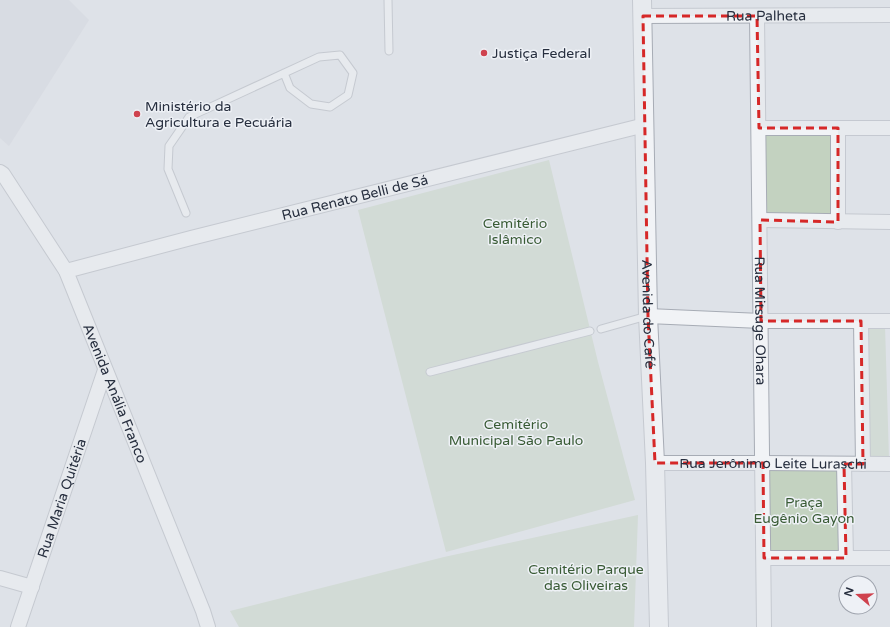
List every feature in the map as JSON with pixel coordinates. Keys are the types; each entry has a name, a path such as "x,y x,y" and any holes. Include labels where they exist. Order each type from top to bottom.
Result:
{"street":[{"name":"Rua Palheta","path":"643,8 757,16 890,16"},
{"name":"Avenida do Café","path":"643,8 648,316 655,463 659,627"},
{"name":"Rua Mitsuge Ohara","path":"757,16 764,627"},
{"name":"Rua Renato Belli de Sá","path":"66,271 191,238 645,125"},
{"path":"759,128 890,128"},
{"path":"838,128 838,222"},
{"name":"Avenida Anália Franco","path":"1,176 66,271 203,610 208,627"},
{"path":"760,220 890,222"},
{"path":"648,316 761,321 890,322"},
{"path":"861,321 863,464"},
{"name":"Rua Maria Quitéria","path":"18,627 105,370"},
{"name":"Rua Jerônimo Leite Luraschi","path":"655,463 890,464"},
{"path":"844,464 846,558"},
{"path":"764,558 890,558"},
{"path":"0,578 32,587"},
{"path":"197,627 203,610"}],"lane":[{"path":"388,0 390,51"},
{"path":"186,213 168,169 169,146 189,117 284,73 319,57 340,55 353,73 348,94 330,107 311,104 290,88 284,73"},
{"path":"601,329 648,316"},
{"path":"430,372 590,331"}],"highlighted area":[{"path":"643,16 757,16 759,128 838,128 838,222 760,220 761,321 861,321 863,464 844,464 846,558 764,558 763,463 655,463 648,316"}],"shaded area":[{"path":"0,0 69,0 89,20 9,146 0,138"}],"green space":[{"path":"764,134 833,135 833,216 765,215"},
{"name":"Cemitério Municipal São Paulo","path":"549,160 598,362 635,500 446,552 358,210"},
{"path":"885,326 889,459 868,459 866,327"},
{"name":"Praça Eugênio Gayon","path":"769,469 839,470 840,552 769,551"},
{"name":"Cemitério Parque das Oliveiras","path":"638,515 634,627 239,627 230,611 444,557"}],"place":[{"name":"Justiça Federal","path":"484,53"},
{"name":"Ministério da Agricultura e Pecuária","path":"137,114"}],"park label":[{"name":"Cemitério Islâmico","path":"515,232"}]}
